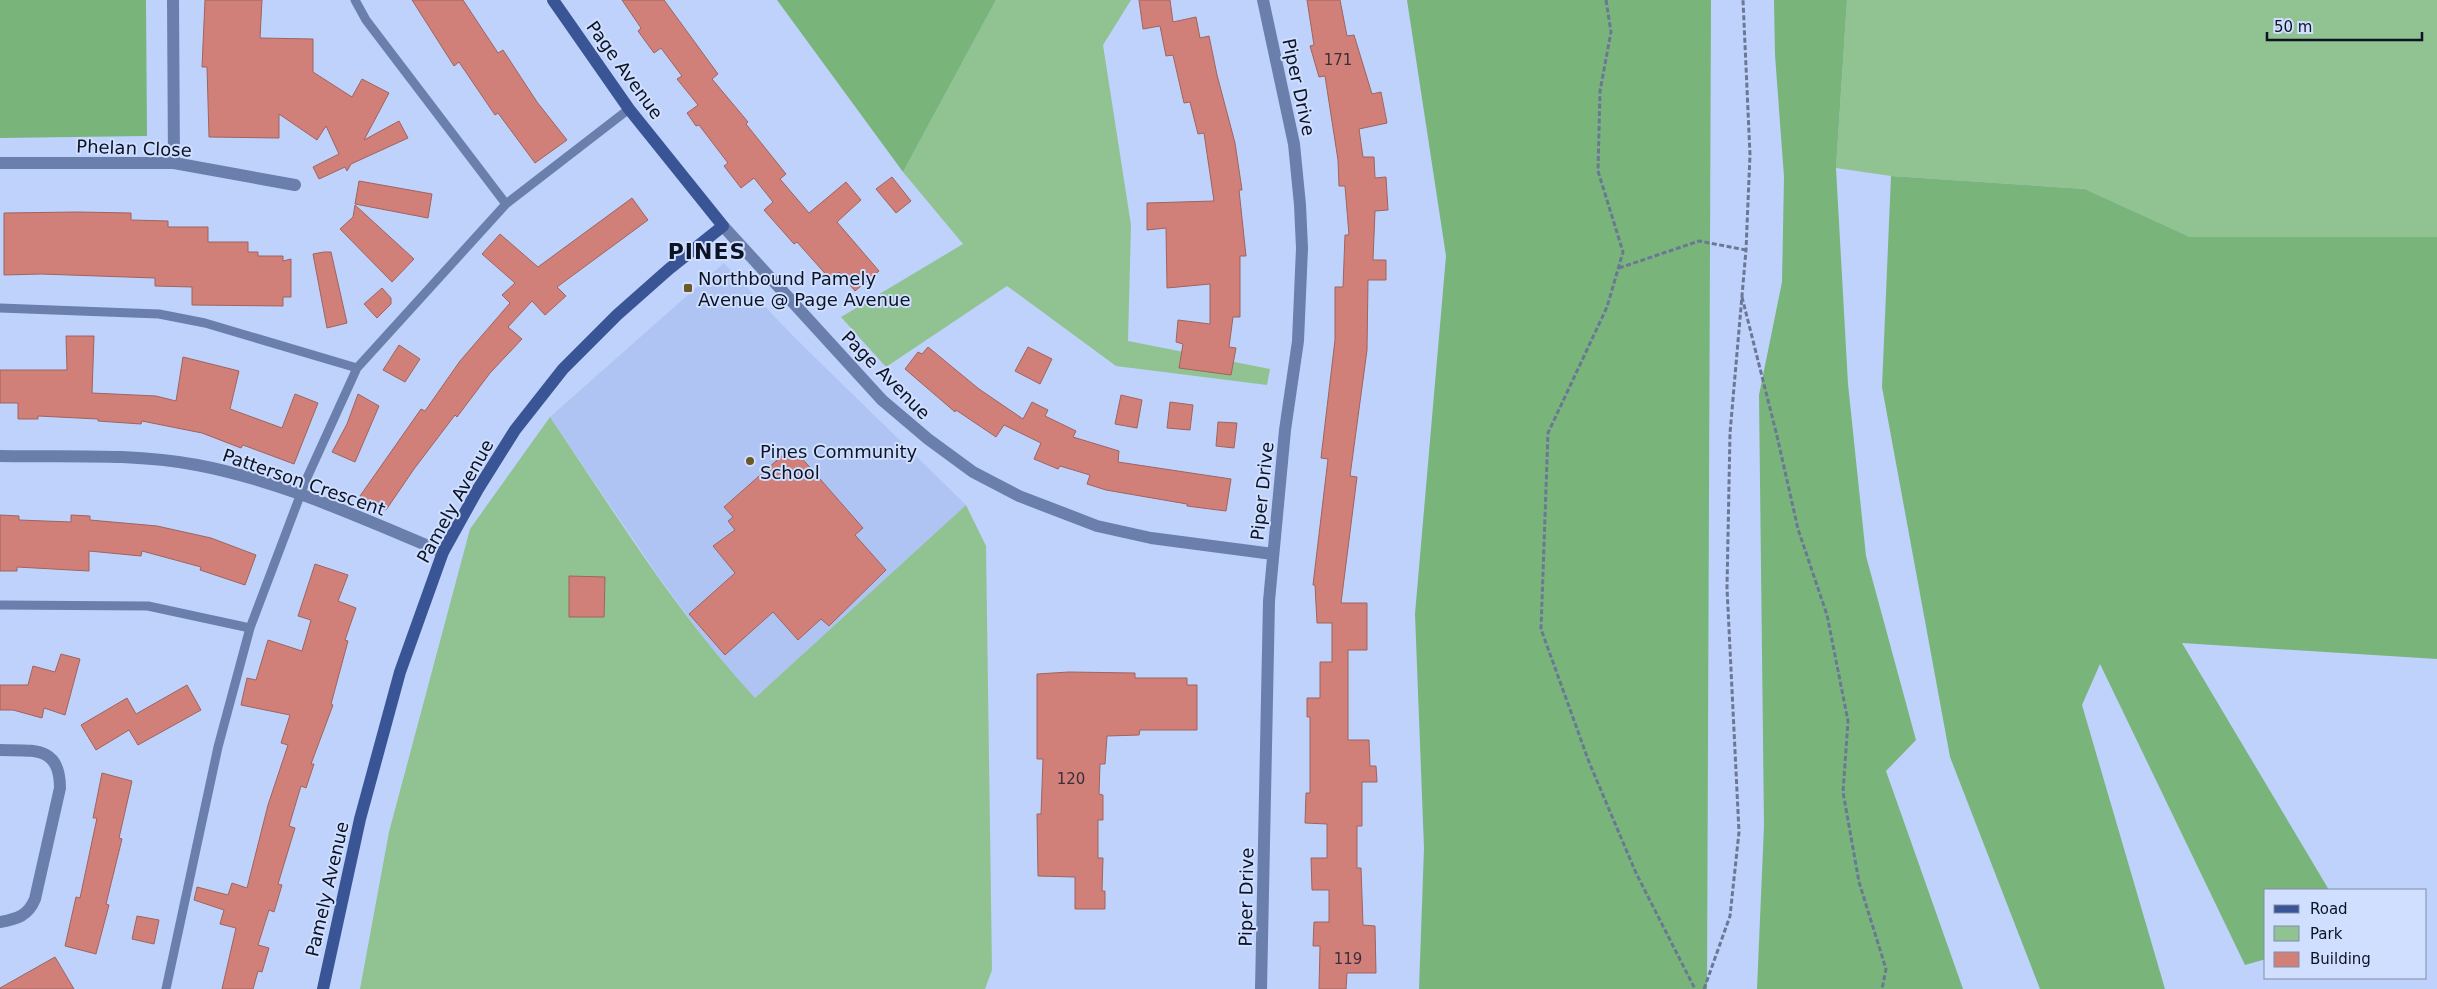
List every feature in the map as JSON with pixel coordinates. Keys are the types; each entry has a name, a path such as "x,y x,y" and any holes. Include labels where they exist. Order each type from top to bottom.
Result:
{"street":[{"path":"173,0 174,163"},
{"name":"Page Avenue","path":"554,0 629,109 723,226 882,400 928,439 973,472 1019,496 1097,526 1151,538 1272,554"},
{"name":"Piper Drive","path":"1261,989 1267,635 1272,554 1298,341 1302,275 1302,226 1294,144 1263,0"},
{"name":"Phelan Close","path":"0,164 174,163 295,185"},
{"name":"Pamely Avenue","path":"323,989 360,819 416,622 443,552 478,489 515,430 563,369 617,315 669,269 723,226"},
{"name":"Patterson Crescent","path":"0,456 121,457 160,460 226,472 300,495 443,552"},
{"path":"0,750 30,750 49,755 56,761 59,770 60,788 35,900 27,913 21,917 0,922"}],"lane":[{"path":"355,0 366,20 506,204"},
{"path":"166,989 218,748 250,628 300,495 357,368 506,204 629,109"},
{"path":"0,308 159,314 205,322 357,368"},
{"path":"0,605 148,606 250,628"}],"path":[{"path":"1606,0 1612,32 1600,91 1598,170 1623,252 1607,307 1548,433 1541,629 1589,762 1636,873 1694,989"},
{"path":"1704,989 1730,916 1739,832 1727,588 1730,433 1746,250 1750,155 1744,0"},
{"path":"1618,268 1699,241 1746,250"},
{"path":"1741,294 1777,436 1798,529 1827,615 1848,721 1842,792 1859,882 1886,968 1882,989"}],"shaded area":[{"name":"Pines Community School","path":"724,263 792,335 966,505 755,698 718,658 659,577 550,417"}],"green space":[{"path":"0,0 146,0 147,136 0,138"},
{"path":"777,0 996,0 903,172"},
{"path":"996,0 1131,0 1103,45 1131,225 1128,341 1270,369 1267,385 1116,366 1007,286 886,367 841,317 963,244 903,172"},
{"path":"1407,0 1711,0 1707,989 1419,989 1424,848 1415,614 1446,256"},
{"path":"1774,0 1847,0 1836,168 1848,384 1866,556 1916,740 1886,771 1963,989 1757,989 1764,826 1759,395 1782,282 1784,177 1775,55"},
{"path":"1847,0 2437,0 2437,237 2190,237 2085,189 1891,176 1836,168"},
{"path":"1891,176 2085,189 2190,237 2437,237 2437,659 2182,643 2328,889 2264,889 2264,960 2245,965 2100,664 2082,705 2165,989 2040,989 1950,757 1882,387"},
{"path":"550,417 647,562 699,632 755,698 966,505 986,546 992,970 985,989 360,989 389,832 470,529"}],"building":[{"path":"205,0 262,0 260,38 313,39 313,72 352,97 362,79 389,93 364,140 399,121 408,138 351,164 347,171 345,167 319,179 313,167 339,154 326,126 317,140 279,114 279,138 209,137 207,67 202,67"},
{"path":"412,0 463,0 498,53 503,50 537,102 567,140 535,163 498,113 495,115 459,62 454,66"},
{"path":"622,0 664,0 718,74 712,79 748,122 746,124 786,174 780,179 809,213 846,182 861,200 837,222 879,271 855,291 839,272 830,279 797,242 794,244 764,210 773,202 754,178 741,188 724,166 728,163 699,125 696,126 687,113 698,105 677,79 682,76 661,48 654,53 638,31 641,28"},
{"path":"1139,0 1170,0 1173,22 1196,17 1200,38 1209,36 1235,143 1242,190 1239,190 1246,256 1240,256 1240,317 1233,317 1229,347 1236,348 1231,375 1179,368 1183,344 1176,342 1178,320 1210,324 1210,284 1167,288 1166,228 1147,230 1147,203 1214,201 1204,133 1198,134 1190,102 1184,103 1173,55 1166,56 1160,26 1143,29"},
{"path":"1307,0 1340,0 1347,36 1354,35 1372,94 1381,92 1387,123 1359,129 1363,157 1374,157 1375,178 1386,177 1388,210 1375,211 1373,260 1386,260 1386,280 1368,280 1367,350 1350,476 1357,477 1341,603 1367,603 1367,650 1348,650 1348,740 1369,740 1370,766 1376,766 1377,782 1362,782 1362,826 1357,826 1357,868 1361,868 1363,925 1375,926 1376,973 1347,973 1346,989 1319,989 1320,946 1313,946 1314,922 1329,922 1329,890 1312,890 1311,858 1327,858 1327,824 1305,823 1306,793 1310,793 1310,717 1307,717 1307,698 1320,698 1320,662 1332,662 1332,623 1317,623 1315,585 1313,585 1328,459 1321,458 1335,340 1335,287 1343,287 1345,235 1349,235 1345,186 1339,186 1338,160 1325,76 1319,77 1310,46 1314,45"},
{"path":"892,177 911,201 896,213 876,189"},
{"path":"359,181 432,194 428,218 355,204"},
{"path":"632,198 648,220 557,287 566,296 545,315 532,301 508,327 522,339 490,373 457,417 455,415 386,510 360,496 421,409 425,411 460,361 510,303 502,295 515,283 482,254 500,234 538,267"},
{"path":"355,205 414,259 392,282 340,229 353,217"},
{"path":"4,213 131,213 131,220 168,221 168,227 208,227 208,242 248,242 248,252 258,252 258,256 283,256 283,261 291,259 291,297 283,297 283,306 192,305 192,287 155,286 155,278 41,274 4,275"},
{"path":"331,252 347,323 327,328 313,254"},
{"path":"382,288 391,298 391,304 377,318 364,304"},
{"path":"66,336 94,336 92,393 156,396 176,401 183,357 239,371 230,409 282,428 295,394 318,403 294,464 243,445 241,448 202,433 142,421 141,424 98,421 98,419 38,416 38,419 18,419 18,403 0,403 0,370 67,370"},
{"path":"399,345 420,359 405,382 383,370"},
{"path":"928,347 979,389 1023,419 1032,402 1048,410 1045,416 1076,431 1073,437 1119,451 1118,462 1231,479 1226,511 1187,506 1187,504 1106,490 1087,484 1090,475 1060,466 1058,469 1034,459 1041,443 1004,425 996,437 956,410 955,412 905,369 918,352 922,354"},
{"path":"1028,347 1052,359 1040,384 1015,371"},
{"path":"358,394 379,406 355,462 332,452 347,424"},
{"path":"1121,395 1142,400 1137,428 1115,424"},
{"path":"1170,402 1193,405 1190,430 1167,428"},
{"path":"1218,422 1237,423 1234,448 1216,446"},
{"path":"792,447 863,528 855,535 886,570 829,626 821,619 798,640 773,612 725,655 689,614 735,573 713,546 735,530 728,521 733,517 724,507"},
{"path":"0,515 19,516 19,520 71,522 71,515 90,516 90,520 157,526 211,538 256,555 245,585 200,570 201,567 142,551 141,556 89,551 89,571 17,567 17,571 0,571"},
{"path":"315,564 348,575 338,601 356,608 345,640 348,641 331,704 333,705 311,764 314,764 306,788 301,786 289,826 295,828 278,884 282,885 274,912 269,910 258,945 269,948 262,972 258,971 253,989 222,989 236,928 220,924 224,910 194,900 197,887 228,895 232,883 247,888 268,805 288,745 281,743 290,715 241,705 247,678 256,680 268,640 302,651 311,620 298,616"},
{"path":"569,576 605,577 604,617 569,617"},
{"path":"61,654 80,659 65,715 44,708 42,718 13,710 0,710 0,685 28,685 33,666 55,672"},
{"path":"1069,672 1135,673 1135,678 1187,678 1187,685 1197,685 1197,730 1140,730 1139,735 1107,736 1105,764 1100,764 1099,794 1103,795 1103,820 1098,820 1098,858 1103,858 1102,891 1105,891 1105,909 1075,909 1075,877 1038,876 1037,814 1041,814 1043,759 1037,759 1037,674"},
{"path":"187,685 201,710 138,745 129,730 96,750 81,725 127,698 136,714"},
{"path":"102,773 132,781 119,838 122,839 106,904 109,905 96,954 65,946 76,897 80,898 97,818 93,818"},
{"path":"137,916 159,920 154,944 132,939"},
{"path":"55,957 74,989 0,989 0,988"}],"place":[{"name":"Northbound Pamely Avenue @ Page Avenue","path":"688,288"},
{"name":"Pines Community School","path":"750,461"}],"district":[{"name":"PINES","path":"707,251"}]}
